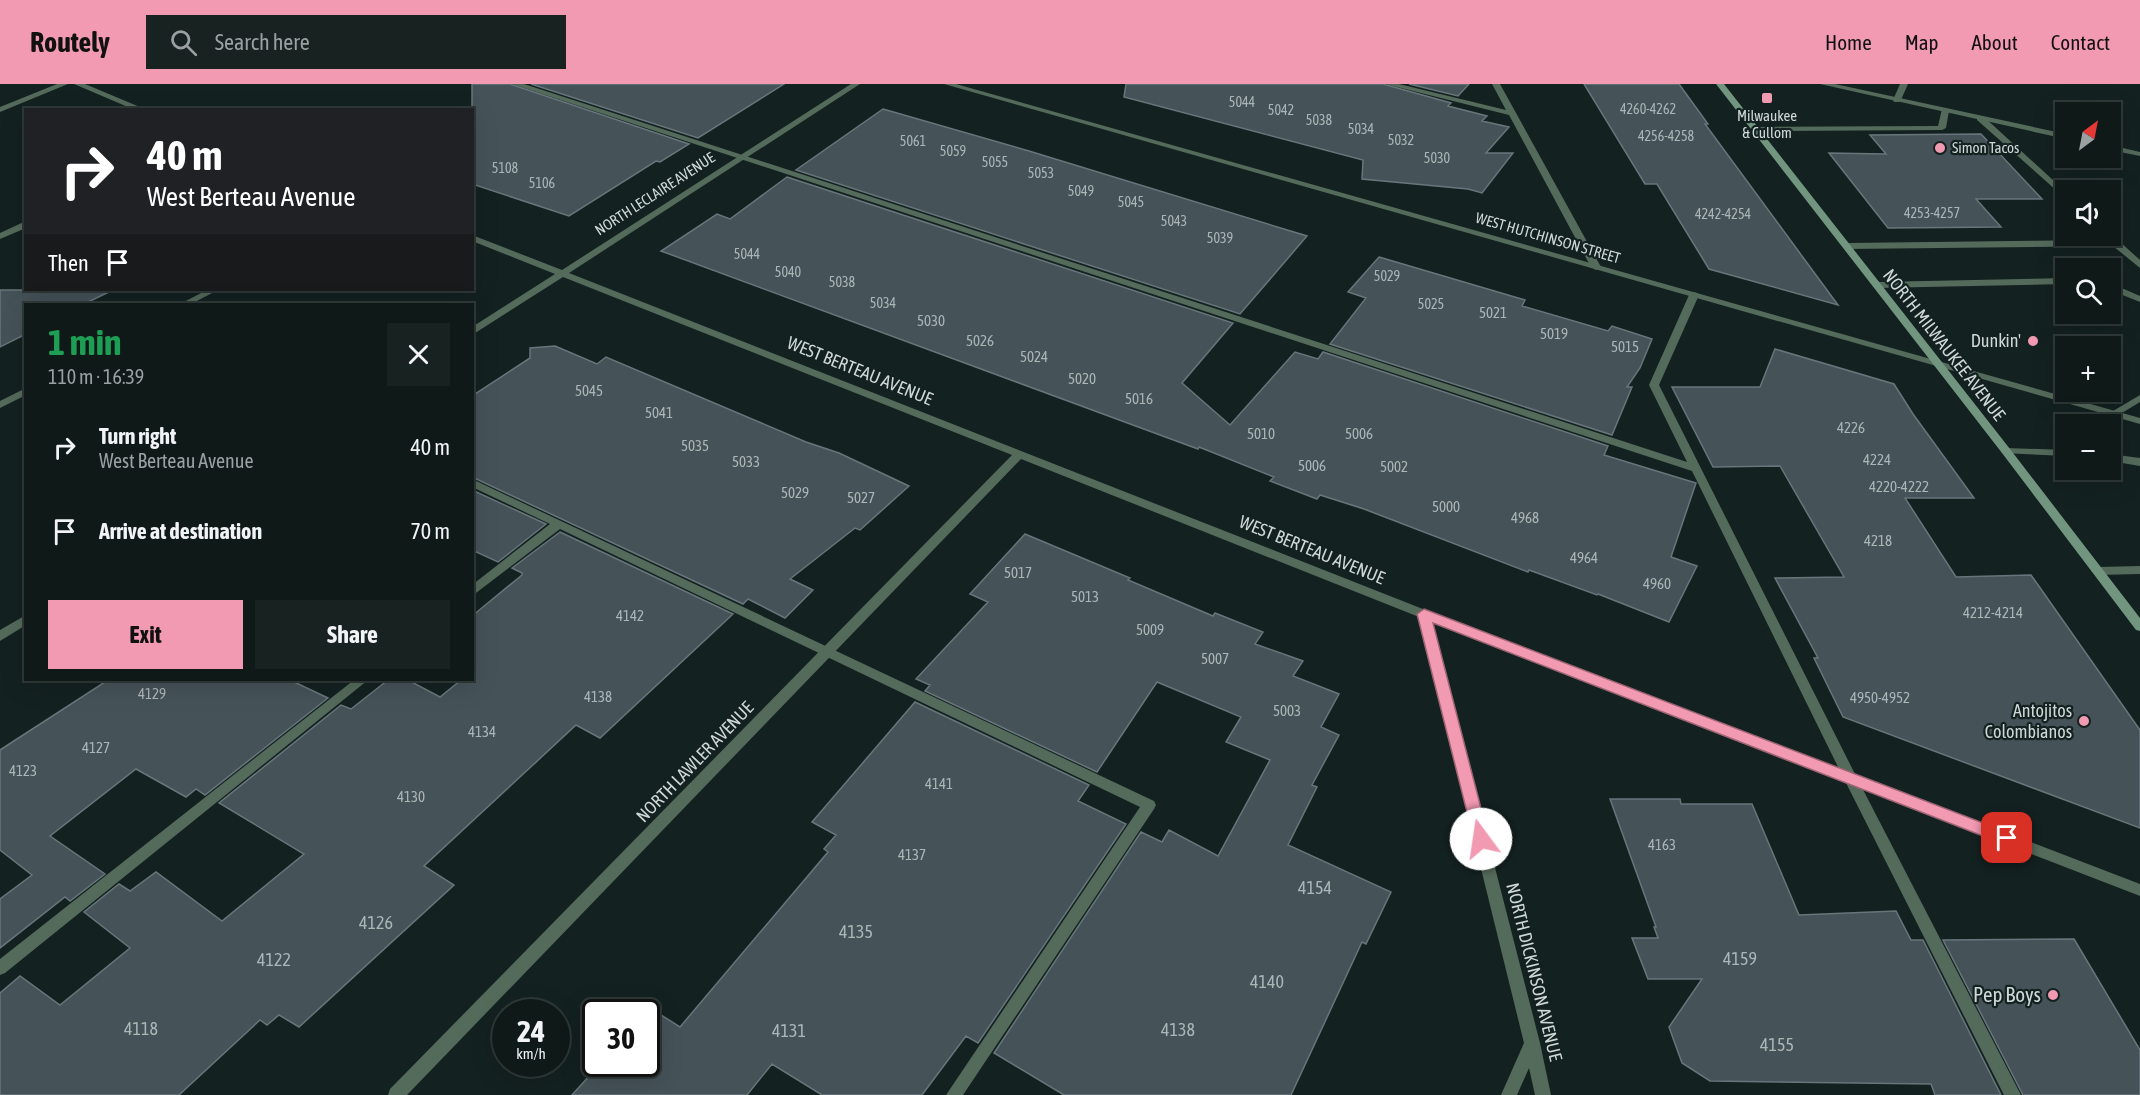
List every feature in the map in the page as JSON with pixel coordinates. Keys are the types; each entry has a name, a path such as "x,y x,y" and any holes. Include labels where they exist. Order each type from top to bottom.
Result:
{"main road":[{"name":"NORTH MILWAUKEE AVENUE","path":"1720,84 1940,365 2140,627"}],"street":[{"path":"0,110 63,84"},
{"path":"78,84 138,108"},
{"path":"516,84 1696,469"},
{"name":"NORTH LECLAIRE AVENUE","path":"474,331 856,84"},
{"name":"WEST HUTCHINSON STREET","path":"948,84 2113,414"},
{"path":"1389,84 1513,114"},
{"path":"1496,84 1596,267"},
{"path":"1824,84 2055,135"},
{"path":"1897,100 1904,84"},
{"path":"1755,129 1942,128 1945,111"},
{"path":"1980,118 2055,187"},
{"path":"2121,150 2140,154"},
{"path":"0,236 24,225"},
{"name":"WEST BERTEAU AVENUE","path":"474,239 1424,614 2140,890"},
{"path":"1847,246 2055,244"},
{"path":"2119,246 2140,265"},
{"path":"1877,285 2055,281"},
{"path":"2121,290 2140,298"},
{"path":"187,303 211,291"},
{"path":"1694,295 1654,386 2013,1095"},
{"path":"0,405 24,392"},
{"path":"2113,414 2140,398"},
{"name":"WEST HUTCHINSON STREET","path":"2121,416 2140,421"},
{"path":"2006,451 2055,453"},
{"name":"NORTH LAWLER AVENUE","path":"396,1095 1020,453"},
{"path":"2121,458 2140,461"},
{"path":"474,483 1149,805 954,1095"},
{"path":"474,590 558,524"},
{"path":"2097,571 2140,570"},
{"name":"NORTH DICKINSON AVENUE","path":"1424,614 1532,1042 1543,1095"},
{"path":"0,636 24,621"},
{"path":"0,968 361,681"},
{"path":"1509,1095 1532,1042"}],"building":[{"path":"472,84 510,84 689,144 660,162 656,161 569,216 474,185 474,108 472,108"},
{"path":"531,84 784,84 698,138"},
{"path":"1126,84 1383,84 1451,103 1448,106 1487,116 1482,121 1509,127 1486,153 1513,153 1482,193 1468,189 1362,179 1363,160 1124,97"},
{"path":"1409,84 1469,84 1458,96"},
{"path":"1584,84 1679,84 1708,124 1705,124 1838,305 1709,269 1657,184 1645,184"},
{"path":"883,109 1307,236 1240,314 796,170"},
{"path":"1981,134 2042,199 1976,199 2001,227 1888,228 1829,153 1886,154 1870,135"},
{"path":"787,177 1233,323 1182,383 1230,425 1295,352 1318,359 1323,352 1608,446 1604,455 1696,483 1671,557 1697,566 1669,622 1598,594 1529,570 1528,572 1364,509 1320,495 1317,499 1270,481 1274,477 1199,447 1198,449 661,251 717,214 730,219"},
{"path":"1379,257 1525,300 1522,306 1608,331 1612,326 1652,339 1640,368 1627,387 1632,387 1612,435 1330,344 1366,298 1348,292"},
{"path":"0,290 111,291 86,303 24,303 24,335 0,347"},
{"path":"555,346 597,364 606,357 806,442 839,453 909,486 860,530 855,528 790,579 813,590 785,618 748,599 743,604 474,478 474,395 530,358 530,348"},
{"path":"1775,349 1894,384 1974,498 1905,498 1956,577 2031,575 2140,730 2140,828 1843,717 1814,658 1818,658 1775,578 1844,577 1780,466 1713,467 1672,387 1760,387"},
{"path":"474,491 546,524 498,562 474,551"},
{"path":"560,532 733,614 600,738 576,725 424,866 454,885 299,1027 279,1015 267,1025 260,1020 179,1095 0,1095 0,993 20,976 60,1005 130,948 84,912 119,884 130,891 156,872 222,921 304,854 219,803 341,705 351,709 387,681 410,681 440,697 460,681 474,681 474,614 522,575 512,568"},
{"path":"1025,534 1213,616 1215,613 1263,632 1255,644 1303,661 1293,676 1339,694 1321,727 1339,735 1312,785 1317,787 1288,845 1391,892 1366,944 1362,942 1291,1095 1064,1095 994,1053 1141,832 1162,842 1169,830 1218,856 1270,760 1226,742 1241,717 1157,682 1097,772 925,691 930,685 916,679 988,602 970,594"},
{"path":"106,681 292,681 328,698 205,795 196,789 186,797 136,769 50,836 105,874 70,901 65,897 0,948 0,899 32,875 0,850 0,750"},
{"path":"915,702 1089,785 1078,801 1126,824 978,1043 966,1036 922,1095 822,1095 772,1064 747,1095 572,1095 588,1077 660,1077 660,1014 680,1027 828,852 824,849 836,835 812,822"},
{"path":"1610,799 1680,799 1681,804 1752,804 1799,915 1896,911 1911,940 1923,940 2001,1095 1935,1095 1931,1084 1710,1081 1682,1063 1669,1027 1702,979 1648,979 1632,938 1658,938 1654,927 1656,927"},
{"name":"Pep Boys","path":"2074,939 2140,1050 2140,1095 2023,1095 1943,940"}],"place":[{"name":"Milwaukee & Cullom","path":"1767,98"},
{"name":"Simon Tacos","path":"1940,148"},
{"name":"Dunkin'","path":"2033,341"},
{"name":"Antojitos Colombianos","path":"2084,721"},
{"name":"Pep Boys","path":"2053,995"}],"route":[{"path":"1481,839 1424,614 2007,838"}]}
